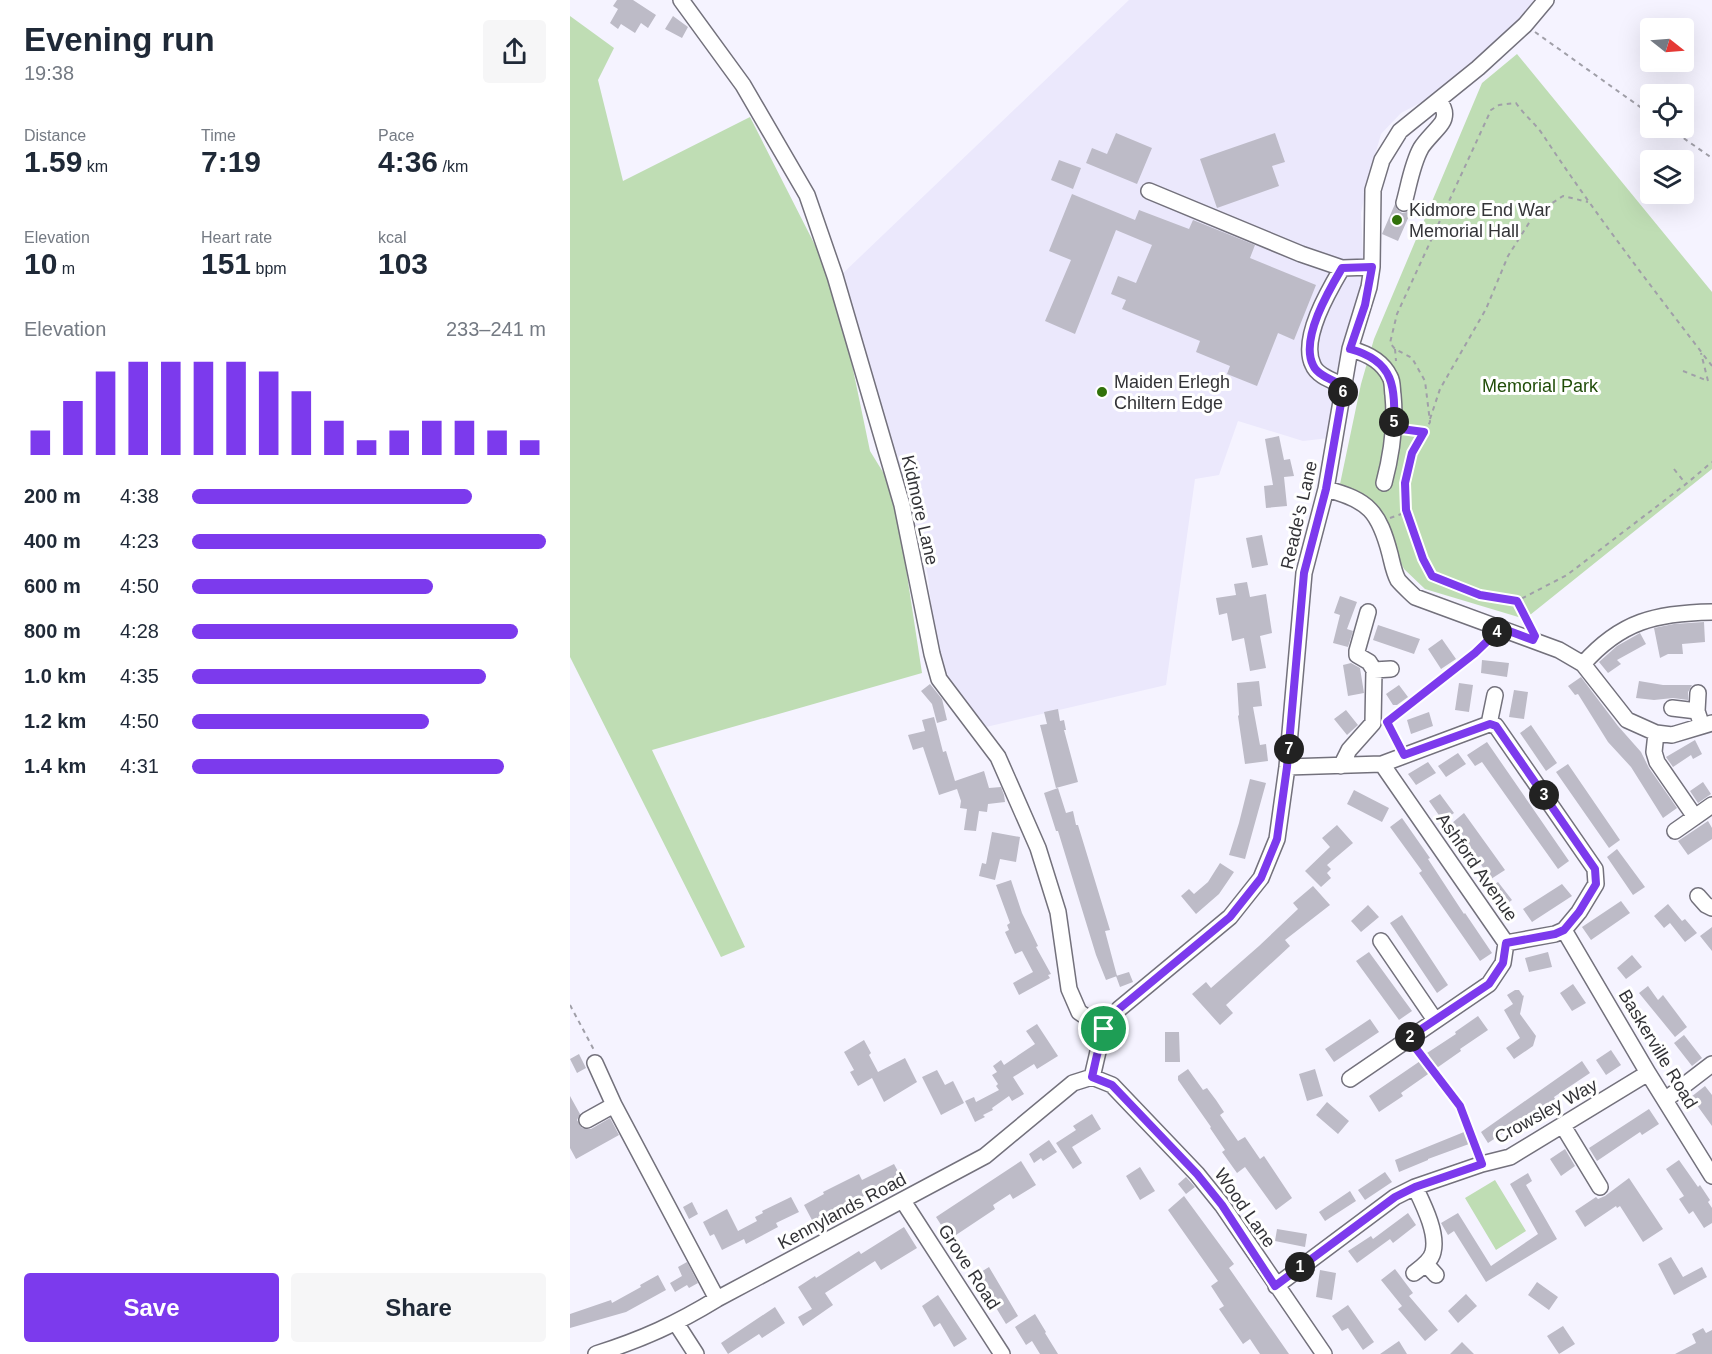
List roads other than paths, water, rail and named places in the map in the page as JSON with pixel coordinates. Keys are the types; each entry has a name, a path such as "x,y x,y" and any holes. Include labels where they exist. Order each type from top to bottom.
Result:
{"street":[{"name":"Kidmore Lane","path":"681,0 743,85 807,195 835,276 902,505 939,679 998,757 1038,848 1058,912 1070,989 1079,1012 1104,1029"},
{"name":"Reade's Lane","path":"1092,1077 1104,1029 1119,1009 1230,917 1261,878 1277,839 1287,767 1304,573 1326,489 1350,349 1365,305 1372,267 1373,190 1382,160 1400,131 1525,25 1546,0"},
{"path":"1404,203 1420,150 1430,134 1441,125 1444,119 1445,110 1439,100"},
{"path":"1149,191 1301,254 1342,268 1372,267"},
{"path":"1342,268 1332,285 1310,336 1310,353 1313,366 1326,378 1344,386"},
{"path":"1350,349 1367,353 1391,378 1393,449 1384,483"},
{"path":"1326,489 1362,501 1374,513 1384,533 1397,579 1415,597 1559,650 1582,664 1627,720 1656,734 1672,735 1707,724 1697,711 1698,693"},
{"path":"1368,612 1357,651 1358,655 1371,666 1391,669"},
{"path":"1582,664 1599,645 1621,630 1659,617 1688,612 1712,612"},
{"path":"1341,766 1349,750 1380,723 1371,666"},
{"path":"1490,724 1495,692"},
{"path":"1672,708 1697,711"},
{"path":"1287,767 1382,764 1490,724 1496,726 1595,869 1596,884 1579,912 1564,930"},
{"path":"1656,734 1654,752 1657,762 1695,817"},
{"name":"Ashford Avenue","path":"1382,764 1506,943 1555,934 1564,930"},
{"path":"1675,831 1712,805"},
{"name":"Baskerville Road","path":"1564,930 1712,1176"},
{"path":"1381,941 1435,1020"},
{"path":"1350,1079 1489,984 1503,963 1506,943"},
{"path":"595,1063 614,1105 717,1299"},
{"path":"1665,1100 1712,1064"},
{"name":"Crowsley Way","path":"1275,1286 1395,1197 1415,1187 1510,1157 1648,1073"},
{"name":"Kennylands Road","path":"596,1354 630,1343 676,1323 985,1156 1073,1083 1092,1077"},
{"name":"Wood Lane","path":"1092,1077 1112,1085 1197,1174 1222,1205 1275,1286 1324,1354"},
{"path":"587,1120 614,1105"},
{"path":"1563,1126 1600,1187"},
{"path":"1415,1187 1429,1217 1433,1236 1434,1251 1425,1271"},
{"name":"Grove Road","path":"903,1201 1002,1354"},
{"path":"676,1323 696,1354"}],"place":[{"name":"Kidmore End War Memorial Hall","path":"1397,220"},
{"name":"Maiden Erlegh Chiltern Edge","path":"1102,392"}],"park label":[{"name":"Memorial Park","path":"1540,386"}]}
